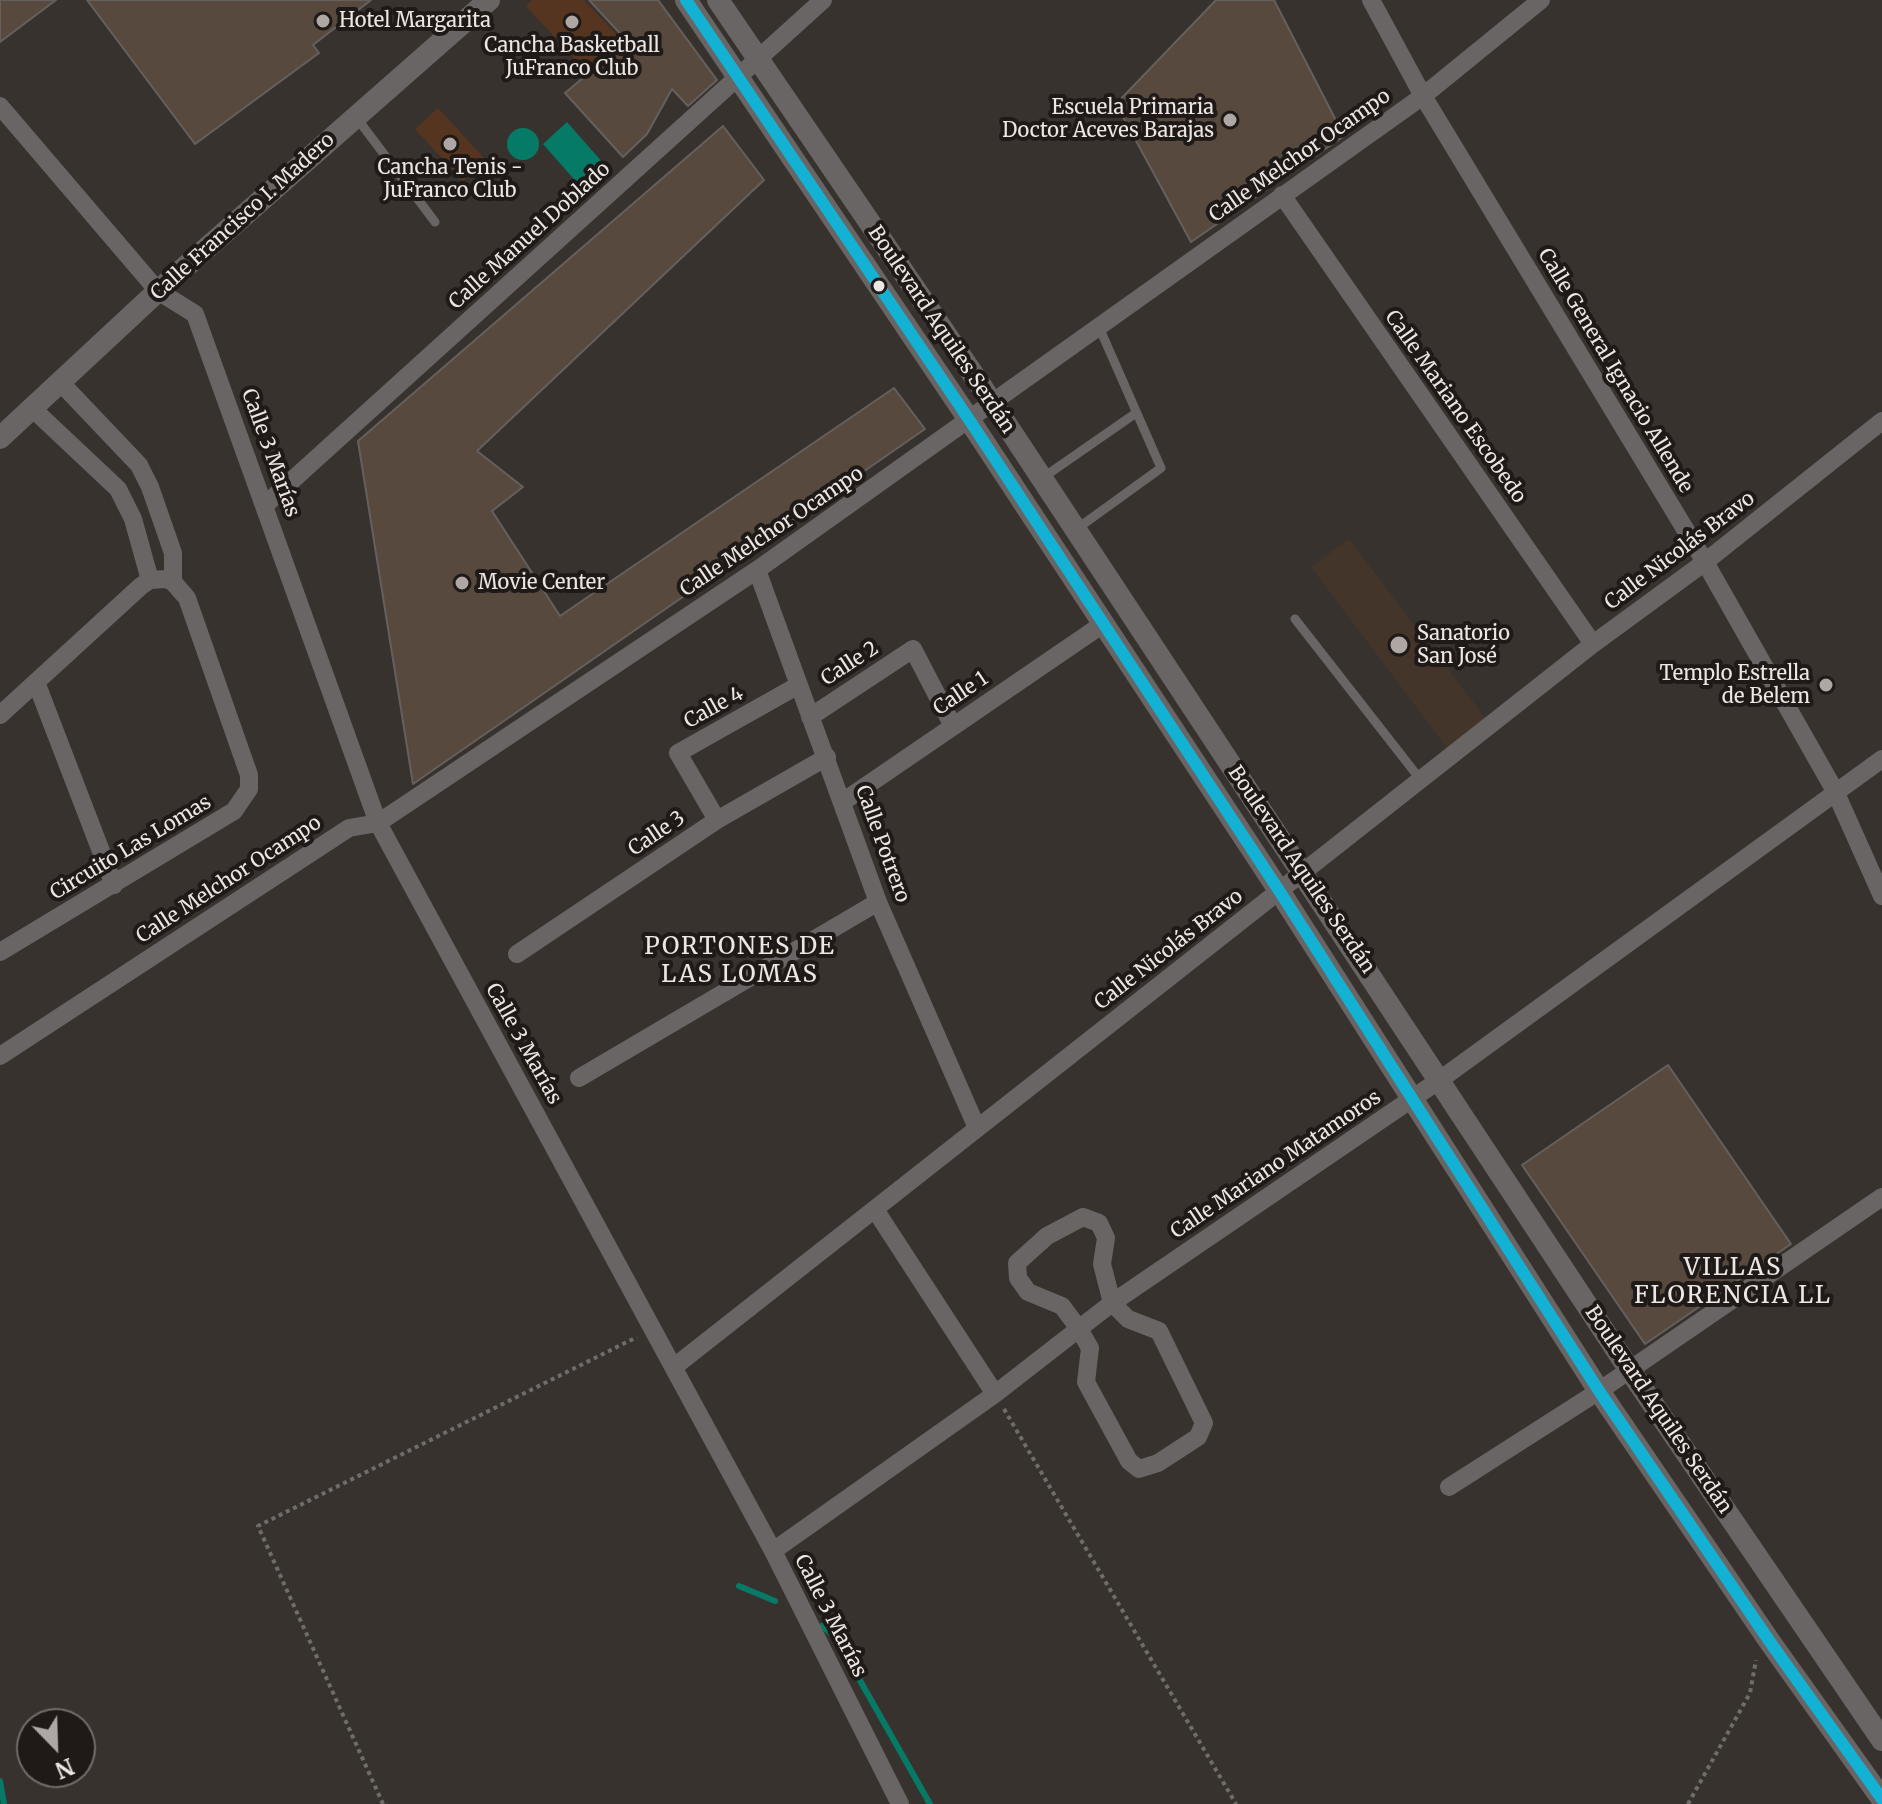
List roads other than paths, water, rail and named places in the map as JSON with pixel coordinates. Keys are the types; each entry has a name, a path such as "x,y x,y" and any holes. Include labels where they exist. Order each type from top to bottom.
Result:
{"street":[{"name":"Calle Francisco I. Madero","path":"0,438 158,291 489,0"},
{"name":"Boulevard Aquiles Serdán","path":"686,0 970,421 1280,892 1599,1391 1770,1642 1882,1799"},
{"name":"Boulevard Aquiles Serdán","path":"718,0 1441,1079 1629,1369 1882,1740"},
{"name":"Calle Manuel Doblado","path":"266,504 823,0"},
{"name":"Calle General Ignacio Allende","path":"1371,0 1423,96 1705,562 1835,791 1882,896"},
{"name":"Calle Melchor Ocampo","path":"0,1056 349,828 378,823 757,570 1423,96 1541,0"},
{"name":"Calle 3 Marías","path":"0,106 158,291 195,314 266,504 378,823 773,1551 900,1804"},
{"name":"Calle Mariano Escobedo","path":"1282,195 1593,644"},
{"name":"Circuito Las Lomas","path":"0,952 234,811 249,789 245,758 187,598 173,582 173,553 150,487 139,465 61,383"},
{"path":"33,409 118,489 133,519 150,580"},
{"name":"Calle Nicolás Bravo","path":"674,1367 876,1211 1420,779 1593,644 1705,562 1882,421"},
{"name":"Calle Potrero","path":"757,570 797,686 844,801 878,902 977,1128"},
{"path":"0,715 150,580 173,582"},
{"name":"Calle 1","path":"844,801 1103,624"},
{"name":"Calle 2","path":"810,717 913,649 953,726"},
{"path":"36,682 114,885"},
{"name":"Calle 4","path":"717,820 678,753 797,686"},
{"name":"Calle 3","path":"517,954 717,820 827,757"},
{"name":"Calle Mariano Matamoros","path":"773,1551 995,1394 1112,1303 1441,1079 1882,759"},
{"path":"579,1078 878,902"},
{"path":"1449,1487 1599,1391 1882,1197"},
{"path":"876,1211 995,1394"},
{"path":"1083,1217 1099,1223 1106,1238 1102,1264 1112,1303 1128,1319 1159,1331 1204,1423 1198,1437 1158,1463 1139,1469 1129,1461 1086,1382 1090,1348 1079,1329 1062,1306 1028,1292 1018,1278 1017,1263 1047,1236 1083,1217"}],"lane":[{"path":"356,117 435,222"},
{"path":"1075,530 1161,468 1099,327"},
{"path":"1041,479 1136,413"},
{"path":"1295,619 1420,779"}],"waterway":[{"path":"739,1586 775,1601"},
{"path":"822,1626 836,1638 930,1804"},
{"path":"0,1781 4,1804"}],"place":[{"name":"Hotel Margarita","path":"323,21"},
{"name":"Cancha Basketball JuFranco Club","path":"572,22"},
{"name":"Escuela Primaria Doctor Aceves Barajas","path":"1230,120"},
{"name":"Cancha Tenis - JuFranco Club","path":"450,144"},
{"name":"Movie Center","path":"462,583"},
{"name":"Sanatorio San José","path":"1399,645"},
{"name":"Templo Estrella de Belem","path":"1826,685"}],"district":[{"name":"PORTONES DE LAS LOMAS","path":"740,961"},
{"name":"VILLAS FLORENCIA LL","path":"1733,1282"}]}
